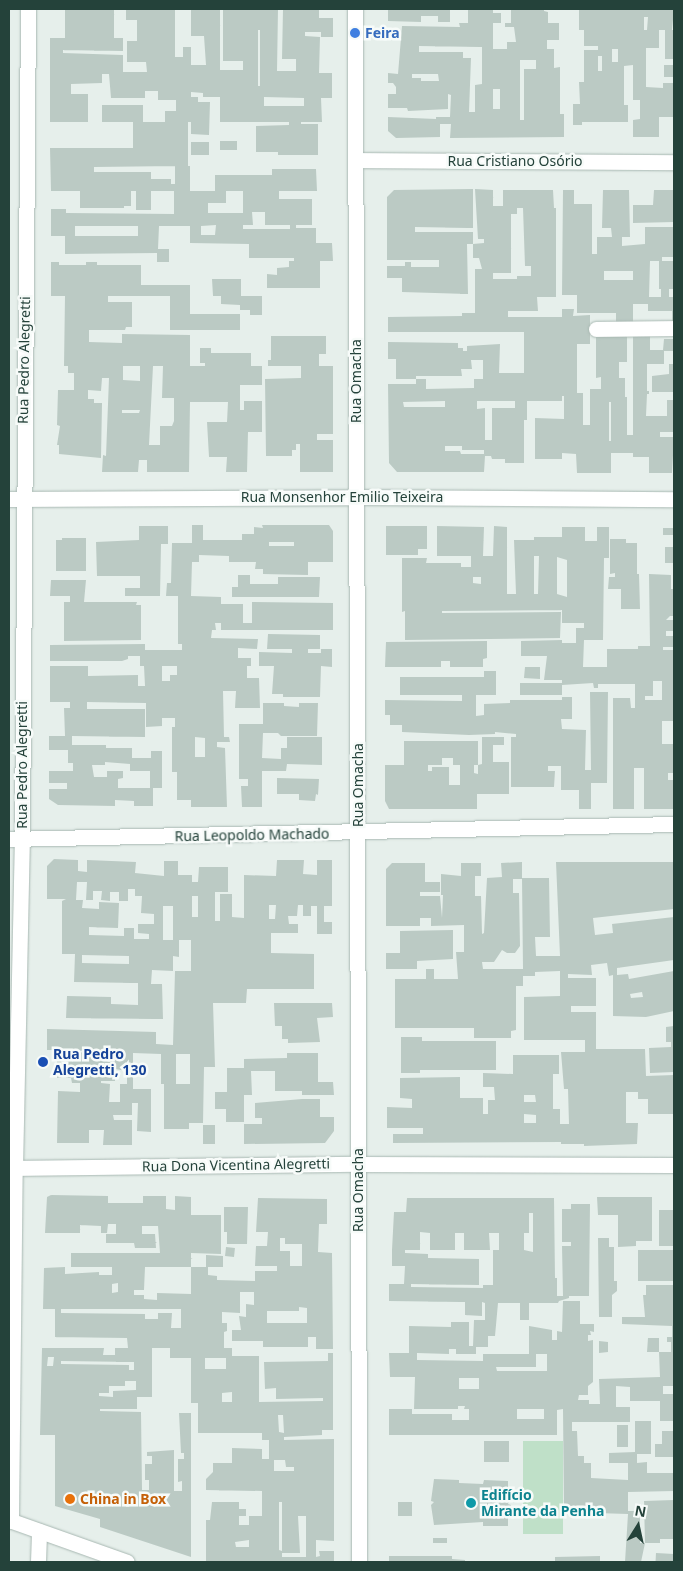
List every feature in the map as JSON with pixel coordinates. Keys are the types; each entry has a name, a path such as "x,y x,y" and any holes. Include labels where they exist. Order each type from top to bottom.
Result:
{"street":[{"name":"Rua Pedro Alegretti","path":"10,1521 12,1168 21,866 15,839 16,499 28,9"},
{"name":"Rua Omacha","path":"355,9 359,1562"},
{"name":"Rua Cristiano Osório","path":"355,160 674,162"},
{"path":"596,329 674,328"},
{"name":"Rua Monsenhor Emilio Teixeira","path":"16,499 357,497 674,499"},
{"name":"Rua Leopoldo Machado","path":"15,839 674,824"},
{"name":"Rua Dona Vicentina Alegretti","path":"12,1168 358,1164 674,1165"},
{"path":"10,1521 127,1562"},
{"path":"38,1562 39,1531"}],"green space":[{"path":"523,1441 563,1441 563,1534 523,1534"}],"building":[{"path":"65,9 114,9 114,38 123,38 123,51 63,50 63,53 123,55 123,72 147,72 146,62 127,62 127,41 137,41 137,20 126,20 126,9 175,9 175,57 183,57 183,47 191,47 191,65 206,65 204,36 191,36 191,9 220,9 220,70 243,70 243,61 223,61 223,9 278,9 277,71 296,71 296,59 282,59 283,9 319,9 319,18 333,18 333,37 321,37 321,32 305,32 305,36 320,37 319,73 332,73 332,98 321,98 322,122 301,122 301,124 318,124 318,155 278,155 278,152 256,152 256,126 289,125 289,122 220,122 220,97 203,97 203,93 191,92 191,97 198,97 198,102 210,102 209,135 191,134 191,122 188,122 190,191 215,191 215,175 272,175 272,169 316,169 317,191 279,191 279,199 312,199 312,225 296,225 296,228 316,228 316,243 332,243 333,261 320,261 320,288 267,288 267,274 277,275 277,268 289,267 289,261 294,261 294,258 249,258 249,244 190,243 190,226 159,226 158,249 169,249 169,262 157,262 157,253 65,254 65,236 51,236 51,209 66,209 66,213 174,214 174,191 151,191 151,210 136,210 136,191 131,191 131,206 124,206 124,208 80,208 80,191 51,191 50,148 133,148 133,122 102,122 102,105 143,105 143,122 165,122 165,111 176,111 176,100 158,100 158,91 145,91 145,98 111,98 109,74 102,74 102,83 71,84 71,94 88,94 88,122 50,122 50,38 65,38","holes":["258,30 260,30 260,86 258,86","264,97 304,98 304,106 264,106","175,166 175,184 171,184 171,179 151,179 151,172 94,172 94,167","226,191 243,191 243,213 208,213 208,203 226,203","252,212 265,212 265,225 290,225 290,229 243,229 243,225 253,225","216,225 215,235 201,235 201,226","75,226 138,226 138,236 75,236"]},
{"path":"388,9 450,9 450,22 438,22 438,16 421,16 421,22 388,21"},
{"path":"468,9 493,9 493,13 501,13 501,23 493,23 493,49 507,49 507,42 516,42 514,27 505,27 505,23 511,23 511,9 544,9 544,11 548,12 548,23 559,23 559,40 547,40 547,49 554,49 554,68 560,67 560,114 564,114 564,137 450,138 451,124 440,124 440,137 396,138 388,131 388,117 436,119 436,117 450,117 451,95 448,94 448,109 408,111 407,108 388,108 388,94 396,94 396,87 393,83 388,83 388,73 398,74 402,26 460,27 459,23 468,23","holes":["419,46 482,47 482,84 475,85 475,112 469,112 471,58 463,58 463,52 419,52","520,60 536,60 536,69 524,69 524,120 520,120","412,74 438,74 439,81 421,81 421,78 412,78","493,89 500,89 500,109 493,109"]},
{"path":"579,9 674,9 672,30 674,30 674,59 665,59 665,30 659,30 659,48 646,48 646,87 663,88 663,83 674,83 674,117 659,117 659,137 633,137 633,120 640,119 640,100 633,100 633,65 624,66 624,105 628,105 628,122 582,122 582,125 573,125 573,104 580,104 579,82 584,82 584,50 598,50 598,46 584,46 584,30 579,30","holes":["644,17 648,17 647,30 644,30","612,49 618,49 618,62 612,62","598,56 602,56 602,71 598,71"]},
{"path":"664,65 673,65 673,77 664,77"},
{"path":"220,141 237,141 237,150 220,150"},
{"path":"191,142 209,142 209,155 191,155"},
{"path":"473,189 473,228 415,227 415,232 473,232 473,244 467,244 468,294 402,292 402,278 387,278 387,266 405,266 405,262 411,262 411,267 439,267 439,260 387,260 387,197 394,190"},
{"path":"475,189 493,190 493,206 503,206 503,190 553,190 554,208 556,208 556,297 537,297 538,311 508,311 508,317 562,317 562,309 574,309 573,316 590,315 590,344 577,344 577,393 583,393 583,425 590,425 590,389 601,389 601,377 596,378 596,332 627,332 627,362 619,362 619,378 625,378 627,435 633,435 633,332 650,332 650,350 663,350 664,339 674,339 674,351 664,351 664,364 647,364 647,391 649,391 649,394 647,394 646,416 667,416 667,400 674,400 674,432 660,432 660,437 674,437 672,473 649,473 649,457 633,457 633,453 611,453 611,473 577,473 576,454 562,453 562,459 535,459 535,418 564,419 564,396 562,396 562,401 527,401 527,420 524,420 524,463 505,463 505,459 492,459 491,456 485,456 484,472 397,472 389,463 388,384 416,384 416,379 396,379 396,359 388,359 388,342 458,343 458,348 463,348 463,351 467,351 467,346 500,344 499,373 524,373 524,332 388,332 388,317 462,316 462,313 475,313 475,269 482,269 479,258 473,258 473,244 484,243 484,239 478,239","holes":["517,208 523,208 525,266 531,266 531,276 517,276 517,279 493,279 493,273 511,273 511,214 517,214","471,360 483,360 483,379 474,379 474,388 426,389 426,379 416,379 416,376 462,376 461,369 472,369","445,401 445,407 404,407 403,402","477,401 515,401 515,408 492,408 492,440 485,440 485,408 477,409","609,402 611,402 611,441 609,441","445,446 462,446 462,450 484,450 484,454 461,454 460,451 445,451"]},
{"path":"563,190 574,190 574,204 592,204 592,254 597,254 597,237 612,237 611,228 602,228 603,190 629,190 630,237 622,237 622,246 645,244 645,227 674,227 674,257 662,257 662,261 674,261 674,289 669,289 669,297 674,297 674,322 672,322 672,311 648,311 648,304 633,304 633,323 616,323 616,313 577,313 577,295 562,295","holes":["650,261 659,261 659,289 661,289 661,297 649,297","604,271 633,271 633,280 604,280"]},
{"path":"654,190 674,190 674,222 633,223 633,205 653,205"},
{"path":"51,262 59,262 59,265 86,265 86,262 97,262 97,265 141,265 141,285 190,285 190,314 240,314 240,330 170,330 170,296 108,296 108,302 132,302 132,327 126,327 125,330 89,330 89,342 122,343 122,334 190,335 190,366 205,366 205,363 200,363 200,348 211,348 211,353 251,353 251,366 262,366 262,385 240,385 240,410 244,410 244,401 262,401 262,432 248,432 247,472 226,472 227,457 209,457 207,422 227,422 228,402 190,402 189,472 147,472 147,460 139,460 138,472 102,472 103,455 106,456 109,378 102,378 101,391 88,390 88,399 94,399 94,403 102,403 101,458 59,454 59,445 57,445 60,426 57,425 58,390 74,390 74,373 68,373 68,366 64,366 65,296 51,296","holes":["123,366 140,366 140,381 123,380","153,366 163,366 162,398 174,398 174,421 172,426 160,426 160,445 149,445","122,410 140,410 139,413 122,413"]},
{"path":"212,279 241,279 241,296 262,296 262,315 250,315 250,310 240,310 240,305 221,304 221,296 213,296"},
{"path":"271,336 326,336 326,354 319,354 319,366 333,366 333,434 317,434 317,440 333,440 333,472 300,472 300,444 296,444 296,450 292,450 292,456 266,456 265,379 301,378 301,366 268,366 268,360 271,360"},
{"path":"669,364 674,364 674,392 652,392 652,376 669,374"},
{"path":"192,525 203,525 203,540 242,540 242,534 254,534 254,527 263,528 262,525 329,525 333,531 333,562 308,562 308,575 263,574 263,569 255,569 256,562 229,562 229,556 199,555 199,562 192,562 191,596 221,597 221,604 243,604 243,623 252,623 252,602 333,603 333,630 221,630 221,623 215,623 216,630 212,630 211,638 258,639 257,649 238,648 238,658 251,658 251,666 247,666 247,678 259,678 260,708 235,708 236,691 223,691 224,737 229,737 230,742 217,742 217,747 225,748 227,807 191,807 191,800 177,800 177,772 172,772 172,727 175,727 175,718 162,718 162,726 146,727 146,703 87,702 87,709 145,709 145,737 72,736 72,745 106,745 106,748 132,748 132,758 151,758 151,751 162,751 162,788 153,788 153,806 134,806 134,801 115,800 115,806 58,805 49,799 49,789 67,789 67,783 49,783 49,771 73,771 73,763 68,763 68,750 49,750 49,736 65,736 64,708 70,708 70,702 50,702 50,666 88,666 88,676 138,675 138,686 145,686 144,666 140,666 140,656 128,656 128,659 122,661 50,661 50,645 145,644 145,650 182,650 182,644 178,644 178,596 166,596 167,583 171,583 172,543 192,543","holes":["269,542 294,542 294,546 269,546","162,666 177,666 177,675 170,675 170,681 162,681","195,737 205,738 205,757 195,757","105,762 130,764 130,771 150,771 150,788 118,788 118,779 123,778 123,771 107,771 107,777 94,777 92,765 105,765"]},
{"path":"139,526 168,526 168,544 161,544 160,596 125,596 125,588 140,588 140,576 97,576 96,542 139,540"},
{"path":"386,526 427,526 427,549 418,549 418,555 386,555"},
{"path":"437,526 484,527 483,556 493,556 494,526 507,527 507,594 516,594 514,540 534,540 534,537 562,537 562,527 585,527 585,541 597,541 597,527 609,527 609,558 604,558 603,640 584,640 583,667 607,667 607,649 638,649 638,646 650,646 649,574 671,575 671,589 674,589 674,616 670,616 666,620 674,620 674,631 666,631 666,636 674,636 674,647 663,647 663,650 674,650 674,721 662,721 662,744 674,744 674,773 668,773 668,780 674,780 674,809 644,809 644,768 634,768 634,809 613,809 613,698 630,698 631,708 635,708 635,684 598,684 598,688 594,688 593,683 562,685 562,695 520,695 520,683 562,683 562,680 544,680 547,656 521,656 521,641 562,640 562,643 576,643 576,628 584,628 584,623 562,623 562,610 442,611 442,613 561,612 560,638 405,640 405,611 402,612 402,558 427,558 426,563 461,563 461,567 471,567 471,556 437,556","holes":["534,556 539,556 538,594 534,594","557,557 567,560 567,597 557,594","473,577 481,577 481,584 473,583","653,681 662,681 662,700 645,700 645,696 653,696"]},
{"path":"663,528 674,528 674,535 663,535"},
{"path":"62,538 86,538 86,571 56,571 56,540 62,540"},
{"path":"610,539 626,539 626,543 637,543 640,609 621,609 621,589 608,589 609,577 615,577 615,573 610,574"},
{"path":"665,547 674,547 674,563 665,563"},
{"path":"238,575 250,575 250,584 278,584 278,577 320,577 319,597 232,597 232,587 238,587"},
{"path":"51,580 86,580 84,602 137,602 136,605 141,605 141,640 64,641 64,602 70,602 70,596 50,596"},
{"path":"268,634 320,635 320,649 308,649 308,653 321,653 321,649 332,649 332,667 321,666 320,697 283,697 283,694 272,694 274,666 259,666 259,652 292,653 292,649 267,649"},
{"path":"487,641 487,658 483,659 483,667 450,667 450,661 441,661 441,667 385,667 386,642"},
{"path":"525,667 540,667 540,679 524,678"},
{"path":"484,671 496,671 496,695 476,695 476,716 484,715 484,704 510,703 510,700 562,700 562,697 572,697 572,719 561,719 562,729 586,730 585,770 591,770 590,692 608,692 607,783 591,783 591,809 579,809 579,790 561,790 561,766 548,766 548,771 555,771 554,787 511,787 511,737 516,737 516,734 495,732 495,734 469,735 402,732 402,725 390,725 390,715 385,715 385,700 462,701 462,695 400,695 400,677 484,677"},
{"path":"263,703 284,703 284,706 299,707 299,703 318,703 317,736 281,736 278,733 263,733 262,758 281,759 281,748 287,748 287,737 322,737 322,765 287,764 286,771 262,771 262,807 242,807 241,786 248,786 248,779 239,779 239,724 263,724"},
{"path":"482,737 504,737 504,745 493,745 493,762 509,762 509,794 477,794 477,809 389,809 385,801 385,765 404,765 404,741 478,741 478,765 482,764","holes":["442,758 453,758 453,765 460,765 460,785 449,785 449,767 432,767 432,771 428,771 428,765 442,765","474,765 478,765 478,774 474,773"]},
{"path":"277,778 319,779 318,795 316,794 315,801 299,800 299,794 277,794"},
{"path":"54,859 78,860 78,871 87,872 87,860 136,862 135,873 164,876 164,861 178,861 178,875 192,875 192,882 198,882 199,867 228,867 228,892 215,892 215,921 220,921 220,894 232,894 232,917 244,918 244,875 276,876 277,860 304,860 303,874 317,875 317,860 332,860 332,906 324,906 324,922 332,922 332,934 317,934 317,906 311,906 311,916 303,916 303,905 298,905 297,916 288,916 289,924 298,924 298,933 271,933 271,953 314,954 314,989 247,989 246,1003 213,1003 215,1067 204,1067 203,1123 189,1123 189,1129 164,1129 164,1084 161,1084 161,1054 133,1053 133,1089 151,1089 151,1132 137,1131 138,1103 132,1103 132,1115 113,1115 114,1120 132,1120 132,1145 103,1145 104,1130 89,1130 89,1143 57,1143 58,1091 80,1092 80,1083 72,1083 71,1078 57,1078 57,1052 100,1053 101,1051 47,1050 47,1029 156,1032 156,1044 173,1045 175,971 191,971 191,940 179,940 179,957 173,956 173,971 152,970 151,984 162,984 163,1019 66,1018 67,996 111,997 111,1004 138,1005 138,983 74,982 75,954 62,954 62,901 66,899 47,899 47,866","holes":["77,882 87,882 86,900 93,900 93,891 102,891 101,900 110,901 110,892 119,892 119,901 128,901 128,889 135,889 135,896 142,896 141,913 154,914 154,924 138,924 138,933 149,934 149,939 134,939 134,928 124,928 124,936 89,935 89,927 118,928 119,903 99,902 99,909 82,908 83,900 76,900","192,896 198,896 198,917 192,917","269,905 276,905 275,919 269,919","163,906 173,906 173,940 163,940","82,955 129,956 129,964 82,963","176,1054 190,1054 190,1084 176,1084","115,1069 127,1071 127,1084 120,1084 120,1102 109,1102 110,1084 101,1083 101,1081 115,1081"]},
{"path":"522,862 522,878 549,878 550,937 535,937 536,956 560,956 556,862 674,862 674,909 593,918 595,935 613,933 612,924 674,917 674,960 617,968 617,975 628,974 629,979 674,971 674,1011 646,1017 613,1016 613,975 609,976 607,963 591,965 592,975 568,974 568,978 596,978 596,1006 571,1006 571,1012 596,1012 596,1049 645,1049 646,1076 674,1075 674,1114 648,1114 648,1099 638,1099 638,1092 626,1092 626,1123 638,1123 637,1144 584,1146 584,1144 561,1144 561,1142 393,1143 393,1134 423,1134 423,1128 387,1128 387,1107 412,1108 412,1099 400,1098 400,1078 460,1077 460,1098 483,1098 483,1114 488,1114 488,1100 495,1100 494,1087 483,1087 483,1073 513,1074 513,1055 559,1055 559,1074 553,1074 553,1109 560,1109 560,1124 569,1124 568,1089 564,1089 561,1052 585,1052 585,1040 524,1040 524,997 560,996 560,971 535,972 535,976 523,976 523,986 516,986 516,1030 511,1031 511,1038 474,1038 474,1028 395,1028 395,979 426,979 426,969 434,969 434,979 458,979 456,952 464,952 464,925 431,926 431,918 420,918 420,926 386,926 386,869 392,863 425,863 425,882 440,882 440,892 420,892 420,896 440,896 442,918 443,895 441,895 441,874 461,876 461,863 481,863 481,876 475,876 475,896 481,896 482,934 484,933 487,878 502,877 501,863","holes":["513,879 522,879 523,969 483,969 482,962 494,962 502,950 507,953 515,953 520,946 519,893 513,893","642,992 643,997 631,998 630,994","524,1095 535,1095 536,1102 524,1102","524,1114 536,1115 536,1123 524,1123"]},
{"path":"453,930 453,959 417,961 417,969 386,969 386,953 400,953 400,931"},
{"path":"274,1003 332,1003 333,1017 317,1018 320,1042 288,1043 288,1039 282,1039 282,1026 275,1026"},
{"path":"674,1026 674,1072 650,1073 649,1048 671,1047 671,1042 666,1042 666,1027"},
{"path":"401,1037 422,1037 422,1041 496,1041 496,1070 420,1070 420,1073 401,1073"},
{"path":"287,1053 318,1053 318,1082 333,1082 334,1095 302,1095 302,1091 275,1091 275,1071 251,1071 252,1095 244,1095 244,1122 226,1122 226,1109 215,1109 215,1092 227,1092 227,1068 244,1068 244,1059 287,1058"},
{"path":"320,1099 320,1117 334,1117 334,1131 325,1143 244,1144 244,1124 262,1124 262,1118 255,1118 255,1103"},
{"path":"203,1125 215,1125 215,1144 203,1144"},
{"path":"51,1195 108,1196 108,1203 143,1203 143,1196 166,1196 166,1209 175,1210 175,1196 191,1197 191,1215 221,1215 221,1254 191,1253 191,1267 206,1267 206,1255 223,1256 223,1267 208,1267 208,1275 217,1276 217,1280 255,1281 255,1271 277,1271 277,1266 255,1266 256,1246 267,1246 268,1232 256,1232 258,1198 327,1199 327,1224 319,1224 318,1252 332,1253 333,1349 316,1349 316,1337 308,1337 308,1347 263,1347 263,1341 232,1341 232,1330 241,1330 239,1316 246,1317 246,1304 254,1305 254,1292 240,1292 240,1313 222,1312 222,1323 227,1323 227,1331 224,1332 224,1348 232,1348 232,1356 259,1356 259,1402 323,1401 323,1398 276,1399 276,1388 265,1389 264,1362 328,1361 328,1353 333,1353 333,1430 322,1430 322,1435 284,1437 284,1440 334,1439 334,1541 316,1540 316,1557 320,1556 319,1551 334,1551 334,1562 206,1562 206,1520 210,1520 212,1502 239,1502 239,1509 246,1509 246,1516 239,1516 239,1525 249,1525 249,1516 262,1516 262,1491 206,1490 206,1479 213,1472 213,1463 232,1463 232,1448 262,1449 262,1459 269,1459 269,1440 262,1440 262,1433 198,1433 198,1403 191,1403 191,1358 170,1358 170,1348 152,1348 152,1397 137,1397 137,1409 100,1409 100,1411 141,1412 142,1490 149,1490 149,1480 145,1480 145,1464 152,1464 152,1456 147,1456 147,1452 174,1450 174,1491 182,1491 182,1481 178,1482 178,1459 184,1459 184,1453 181,1453 179,1413 191,1413 191,1557 100,1527 100,1519 55,1506 55,1435 40,1435 42,1348 104,1348 103,1355 115,1355 115,1348 128,1348 127,1338 55,1337 55,1309 43,1309 44,1268 65,1267 65,1274 99,1272 99,1275 112,1275 112,1267 71,1267 71,1253 160,1253 158,1226 142,1226 142,1234 155,1234 156,1248 135,1248 134,1243 106,1243 106,1234 116,1234 116,1224 108,1224 107,1233 101,1233 101,1226 80,1225 80,1233 45,1233 47,1197","holes":["280,1238 285,1238 285,1244 302,1244 302,1266 290,1266 290,1251 280,1251","145,1267 191,1267 191,1294 157,1293 157,1300 144,1299 144,1295 134,1295 134,1290 144,1290","118,1283 118,1292 112,1293 112,1284","299,1307 307,1308 307,1323 267,1323 267,1311 299,1311","61,1309 181,1309 181,1328 171,1328 172,1313 158,1313 158,1319 145,1319 145,1314 61,1313","48,1357 54,1357 53,1366 47,1366","205,1358 226,1358 226,1369 205,1369","61,1361 134,1362 134,1370 129,1370 129,1365 61,1364","125,1381 136,1381 136,1390 113,1391 113,1397 99,1396 99,1393 109,1393 109,1386 125,1386","232,1392 232,1402 222,1402 222,1393","278,1415 283,1415 284,1433 279,1432","274,1460 285,1460 286,1467 294,1467 294,1471 274,1471","279,1502 282,1502 282,1551 279,1550","298,1516 306,1516 306,1557 282,1557 282,1553 300,1553","249,1540 249,1547 236,1547 235,1542"]},
{"path":"597,1197 652,1197 652,1241 636,1241 636,1246 618,1247 618,1215 598,1215"},
{"path":"407,1198 554,1198 555,1278 557,1278 557,1296 563,1296 562,1246 571,1246 571,1242 562,1242 562,1209 571,1209 571,1204 590,1204 589,1296 569,1296 569,1298 558,1303 529,1303 529,1320 520,1320 520,1303 498,1303 495,1336 488,1336 488,1347 476,1347 476,1354 456,1354 456,1349 449,1349 449,1354 417,1353 417,1360 483,1361 483,1354 529,1354 529,1326 552,1330 552,1340 557,1340 557,1331 562,1332 563,1301 580,1301 580,1324 594,1324 594,1332 590,1331 591,1335 588,1335 588,1341 593,1340 593,1382 588,1386 588,1395 579,1395 578,1400 589,1400 589,1404 600,1404 599,1379 660,1377 659,1352 671,1352 671,1342 667,1342 667,1337 672,1337 672,1326 622,1324 622,1317 645,1317 643,1295 646,1295 646,1285 674,1285 674,1386 663,1386 663,1394 674,1394 674,1421 660,1421 660,1401 630,1401 630,1387 616,1386 616,1407 630,1407 630,1422 572,1422 572,1431 577,1431 578,1456 584,1456 584,1463 591,1463 591,1478 628,1480 628,1463 609,1463 609,1453 635,1452 635,1421 651,1421 651,1454 637,1454 637,1463 647,1462 647,1473 674,1473 674,1491 628,1492 628,1511 640,1511 640,1543 645,1543 641,1562 625,1562 628,1514 564,1512 563,1409 557,1410 557,1435 389,1435 389,1409 412,1409 412,1414 452,1414 452,1420 469,1420 469,1409 464,1409 465,1406 458,1406 458,1409 414,1409 415,1377 390,1377 389,1353 409,1353 409,1326 451,1327 451,1322 469,1322 469,1346 473,1346 474,1320 485,1320 485,1303 482,1302 482,1316 465,1315 465,1302 389,1301 389,1284 404,1284 405,1266 392,1266 394,1212 406,1212","holes":["529,1213 533,1213 533,1252 524,1250 524,1233 529,1233","420,1232 430,1233 430,1250 455,1250 455,1233 464,1233 464,1250 490,1250 489,1233 499,1233 499,1250 493,1250 493,1285 483,1285 483,1288 411,1287 411,1284 479,1285 479,1259 428,1258 428,1254 405,1253 405,1250 420,1250","536,1354 547,1354 547,1371 497,1371 496,1367 536,1367","459,1378 479,1378 479,1389 459,1389","517,1409 544,1409 544,1419 517,1419"]},
{"path":"224,1207 248,1207 247,1244 227,1244 227,1232 224,1232"},
{"path":"659,1210 674,1210 674,1246 659,1246"},
{"path":"598,1238 609,1238 609,1247 614,1247 614,1281 617,1281 617,1291 612,1295 612,1317 599,1317"},
{"path":"226,1247 235,1248 234,1257 225,1256"},
{"path":"638,1250 674,1250 674,1281 638,1281"},
{"path":"648,1338 659,1338 659,1352 647,1352"},
{"path":"599,1341 608,1342 608,1352 599,1353"},
{"path":"617,1425 628,1425 628,1447 617,1447"},
{"path":"662,1431 674,1431 674,1457 655,1457 655,1444 662,1444"},
{"path":"484,1441 509,1441 509,1462 484,1462"},
{"name":"Edifício Mirante da Penha","path":"434,1479 459,1480 459,1483 483,1484 484,1480 508,1481 508,1494 511,1496 508,1504 511,1505 508,1513 508,1526 483,1526 483,1522 434,1525 431,1505 434,1502 431,1501"},
{"path":"674,1500 674,1539 660,1539 660,1543 645,1543 644,1501"},
{"path":"398,1502 412,1502 412,1516 398,1516"},
{"path":"433,1538 447,1538 447,1543 433,1543"},
{"path":"656,1553 674,1554 674,1562 656,1562"},
{"path":"389,1556 452,1556 452,1559 465,1560 465,1562 389,1562"},
{"path":"600,1556 600,1562 555,1562 555,1557"}],"place":[{"name":"Feira","path":"355,33"},
{"name":"Rua Pedro Alegretti, 130","path":"43,1062"},
{"name":"China in Box","path":"70,1499"},
{"name":"Edifício Mirante da Penha","path":"471,1503"}]}
